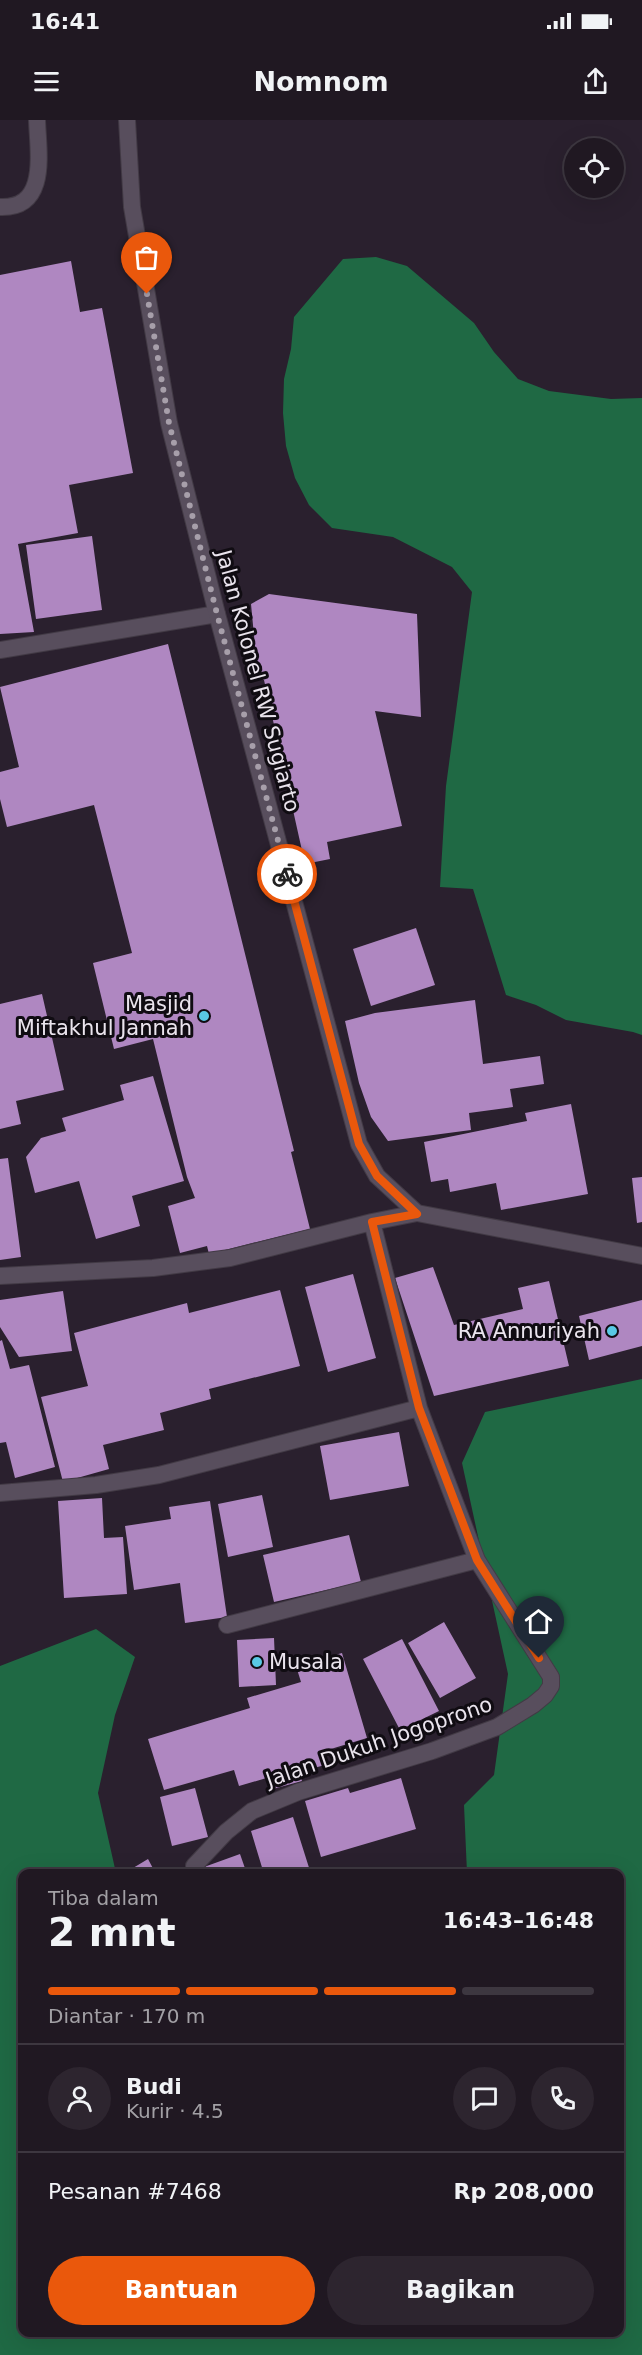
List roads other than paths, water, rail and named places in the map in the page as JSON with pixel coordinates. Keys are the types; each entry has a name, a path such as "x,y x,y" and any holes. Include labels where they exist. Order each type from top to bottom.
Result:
{"street":[{"path":"0,207 9,207 24,201 33,191 38,175 37,120"},
{"name":"Jalan Kolonel RW Sugiarto","path":"128,120 132,207 169,423 217,614 359,1144 377,1176 417,1214"},
{"path":"0,650 217,614"},
{"path":"0,1276 153,1268 230,1258 372,1222 417,1214 642,1256"},
{"name":"Jalan Dukuh Jogoprono","path":"194,1866 226,1832 252,1811 298,1792 432,1751 497,1727 532,1705 545,1695 551,1686 551,1677 477,1560 419,1408 372,1222"},
{"path":"0,1492 96,1485 159,1475 419,1408"},
{"path":"227,1625 477,1560"}],"place":[{"name":"Masjid Miftakhul Jannah","path":"204,1016"},
{"name":"RA Annuriyah","path":"612,1331"},
{"name":"Musala","path":"257,1662"}]}
